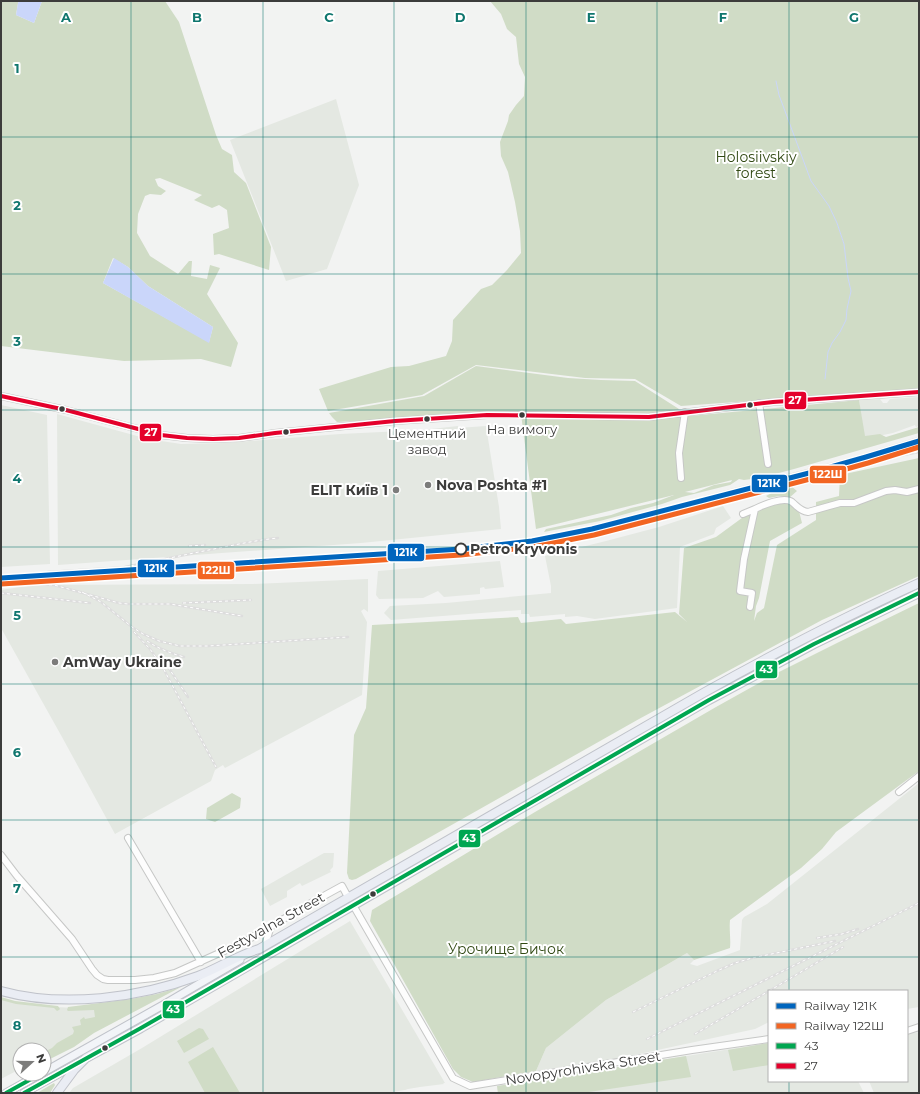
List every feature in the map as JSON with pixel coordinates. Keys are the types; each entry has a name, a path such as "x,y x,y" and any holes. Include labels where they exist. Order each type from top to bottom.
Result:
{"highway":[{"path":"1,991 32,997 62,999 81,999 122,995 158,988 220,967 243,954 262,947 718,684 804,638 919,583"},
{"path":"57,1093 74,1070 86,1058 141,1028 722,693 850,626 919,593"}],"main road":[{"path":"52,1068 169,1002 262,947"},
{"path":"24,1093 86,1058"},
{"path":"6,1093 26,1082"}],"street":[{"path":"1,396 66,410 161,435 213,439 240,438 275,432 395,421 487,416 534,415 649,417 759,403 919,392"},
{"path":"759,403 768,464"},
{"path":"681,478 680,453 685,412"},
{"path":"743,514 766,504 782,500 788,500 803,511 808,512 840,503 854,503 886,491 895,490 907,492 919,489"},
{"path":"750,607 752,593 740,591 744,559 754,509"},
{"path":"899,792 919,776"},
{"name":"Festyvalna Street","path":"128,838 201,962"},
{"name":"Festyvalna Street","path":"1,855 72,939 92,969 103,980 135,980 175,973 244,942 342,886 348,897"},
{"name":"Novopyrohivska Street","path":"353,905 453,1078 470,1086 768,1039"},
{"path":"262,947 271,926"},
{"path":"908,1031 919,1027"}],"shaded area":[{"path":"336,99 359,185 327,269 286,281 230,140"},
{"path":"919,397 919,426 916,427 915,425 893,433 868,438 864,436 859,400 880,399 883,403 887,403 890,399"},
{"path":"1,405 47,415 50,564 1,567"},
{"path":"57,414 148,439 181,444 225,443 340,434 423,430 458,426 458,428 486,426 501,529 361,543 58,565"},
{"path":"723,506 731,518 716,528 714,534 680,547 677,608 595,619 577,616 565,617 565,614 530,617 529,614 521,614 521,610 391,620 384,613 390,606 446,603 551,593 545,556 659,527"},
{"path":"500,561 504,587 485,589 484,587 480,588 480,594 444,597 438,591 423,598 379,599 376,595 378,571"},
{"path":"368,579 368,612 364,609 361,611 367,622 362,695 225,768 223,765 215,770 211,781 115,834 1,628 1,590 34,585 253,584"},
{"path":"919,783 919,1007 908,1009 908,990 768,990 768,1022 755,1029 616,1059 536,1071 546,1048 606,1000 687,953 694,960 690,964 697,966 740,950 742,920 744,917 767,904"},
{"path":"324,853 334,853 333,867 330,870 331,872 302,886 300,883 287,891 287,897 270,906 261,889"},
{"path":"350,921 445,1083 443,1083 444,1084 386,1093 69,1093 73,1088 142,1048"},
{"path":"1,998 17,1002 56,1007 96,1009 101,1027 52,1051 52,1042 12,1042 12,1073 1,1079"},
{"path":"919,1032 919,1093 874,1093 869,1082 908,1082 908,1034"},
{"path":"768,1043 768,1082 858,1082 864,1093 498,1093 497,1086"}],"green space":[{"path":"1,1 19,1 16,15 34,23 42,1 165,1 179,22 222,149 232,155 234,172 246,183 271,247 269,270 219,254 214,255 213,234 229,228 227,210 219,205 212,208 194,200 202,195 160,178 155,179 158,186 166,191 161,195 150,194 145,196 138,214 137,233 150,256 178,274 189,261 192,261 191,276 207,279 210,265 220,268 207,294 238,343 231,367 201,359 124,361 1,346","holes":["113,258 128,267 148,286 213,327 209,342 103,283"]},
{"name":"Holosiivskiy forest","path":"490,1 919,1 919,389 681,406 635,379 585,378 476,365 422,395 328,411 319,389 391,367 409,366 446,356 452,341 453,320 481,289 492,285 521,253 520,231 515,202 508,172 501,156 500,142 509,115 524,96 525,77 519,64 516,37 507,29 501,14"},
{"path":"476,366 568,378 635,381 690,416 859,400 865,436 880,434 886,437 919,427 919,433 760,478 744,480 739,479 730,485 682,497 600,521 544,532 546,529 611,515 631,508 653,503 674,495 536,529 521,414 487,414 337,422 329,413 424,396","holes":["732,480 731,482 714,485 694,493 685,492"]},
{"path":"919,458 919,576 822,620 639,719 356,879 349,879 347,873 354,735 366,708 372,625 518,617 521,623 561,619 566,624 675,612 687,622 679,614 684,548 716,537 761,504 789,502 799,511 802,523 770,541 754,621 757,613 764,608 777,545 816,520 816,502 839,496 840,475"},
{"path":"791,486 797,491 789,498 779,496 769,498 766,496 781,488"},
{"name":"Урочище Бичок","path":"919,603 919,771 836,832 822,849 801,868 730,920 730,948 694,960 687,953 606,1000 546,1048 536,1071 473,1082 461,1077 453,1069 370,921 372,910 535,812 716,707 777,673"},
{"path":"232,793 241,798 240,808 215,822 206,819 207,808"},
{"path":"181,987 94,1033 74,1047 52,1058 52,1048 57,1043 73,1034 74,1031 72,1027 81,1025 80,1020 84,1017 85,1019 95,1017 94,1010 68,1011 68,1007 157,994"},
{"path":"1,997 15,1001 58,1006 60,1009 57,1011 54,1008 16,1004 1,1000"},
{"path":"199,1028 203,1029 209,1039 184,1053 177,1041"},
{"path":"768,1043 768,1065 733,1071 728,1050"},
{"path":"213,1047 240,1093 205,1093 188,1062"},
{"path":"686,1056 691,1077 582,1093 498,1093 497,1086"},
{"path":"54,1083 55,1085 50,1093 37,1093"}],"water":[{"path":"19,1 42,1 34,23 16,15"},
{"path":"114,258 128,267 148,286 213,327 209,343 103,283"}],"waterway":[{"path":"776,81 779,95 811,181 829,206 844,244 851,291 846,320 828,352 825,379"}],"railway":[{"path":"854,458 919,438"},
{"path":"899,451 919,445"},
{"path":"756,490 819,474 853,468 919,452"},
{"path":"705,497 858,457"},
{"path":"125,567 278,538"},
{"path":"189,546 205,545"},
{"path":"48,572 129,567"},
{"path":"33,579 104,575"},
{"path":"1,584 54,585 119,603 170,604 242,616"},
{"path":"82,592 101,602 143,634 159,641 180,646 208,646 348,637"},
{"path":"1,593 90,603"},
{"path":"183,603 251,600"},
{"path":"134,632 150,649 162,666 216,767"},
{"path":"147,641 184,657"},
{"path":"168,667 188,697"},
{"path":"647,1039 919,903"},
{"path":"817,938 842,934 858,929"},
{"path":"633,1012 735,963 752,958 835,941"},
{"path":"771,990 843,947"},
{"path":"695,1034 768,992"}],"rail line":[{"name":"121К","path":"1,578 461,549 532,541 592,529 813,472 919,441"},
{"name":"122Ш","path":"1,584 461,555 533,547 594,535 814,478 919,447"}],"transit line":[{"name":"27","path":"1,396 66,410 161,435 213,439 239,438 395,421 487,415 649,417 773,402 919,392"},
{"name":"43","path":"24,1093 141,1028 709,700 814,644 919,593"},
{"name":"43","path":"6,1093 26,1082"}],"place":[{"name":"На вимогу","path":"522,415"},
{"name":"Цементний завод","path":"427,419"},
{"name":"Nova Poshta #1","path":"428,485"},
{"name":"ELIT Київ 1","path":"396,490"},
{"name":"Petro Kryvonis","path":"461,549"},
{"name":"AmWay Ukraine","path":"55,662"}]}
